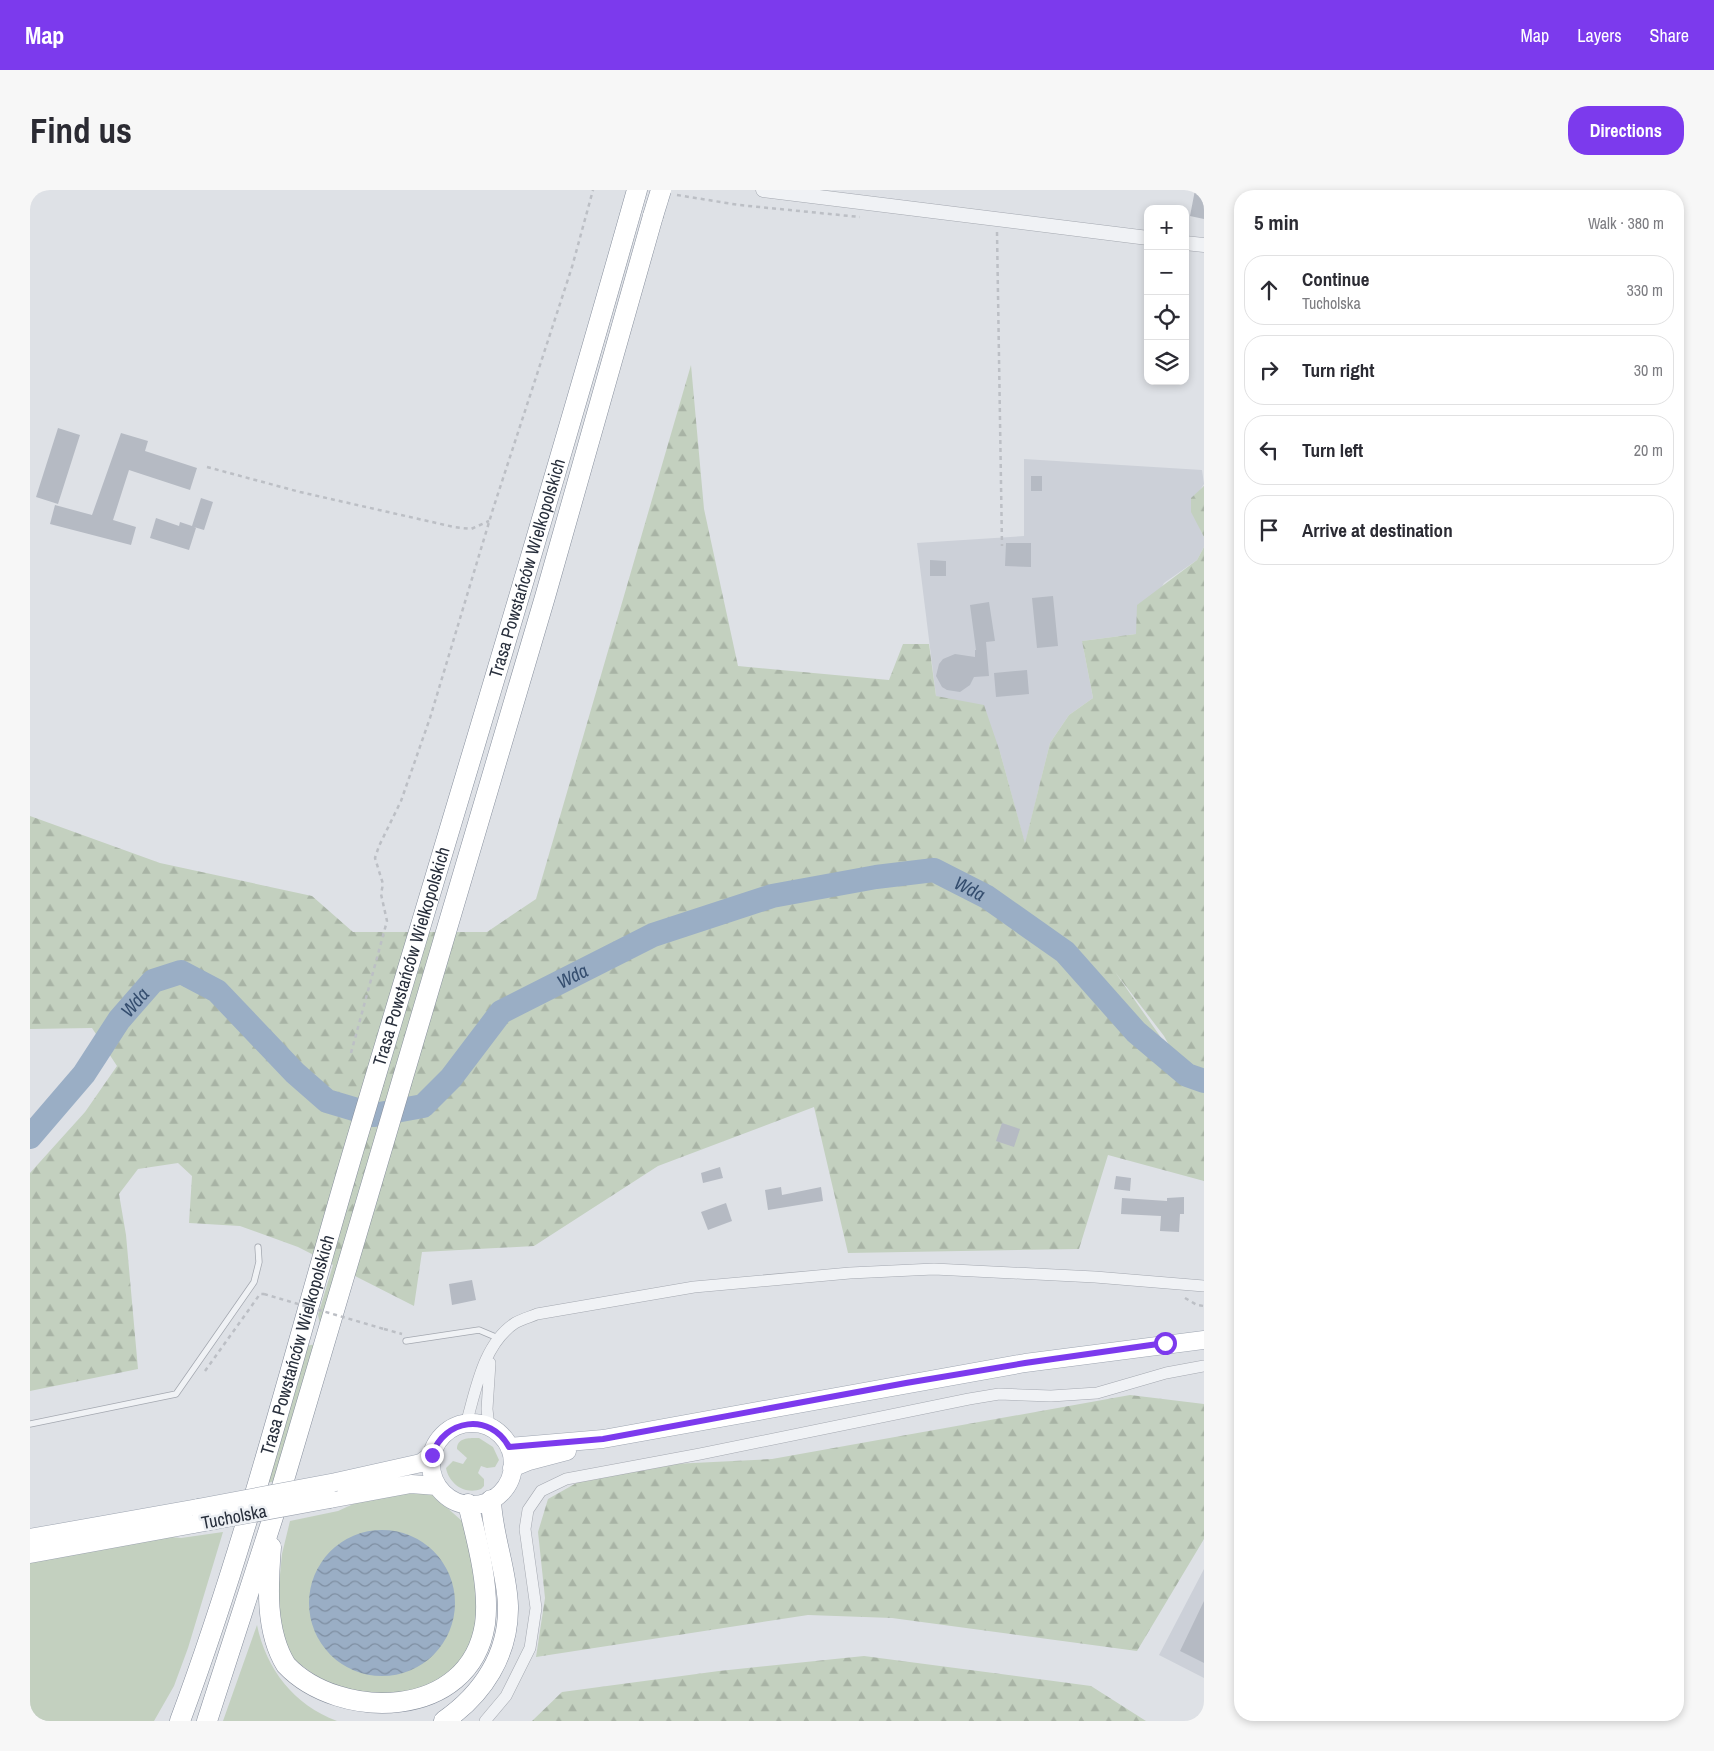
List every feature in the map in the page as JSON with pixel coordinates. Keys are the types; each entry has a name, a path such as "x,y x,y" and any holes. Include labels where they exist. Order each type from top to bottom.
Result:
{"highway":[{"name":"Trasa Powstańców Wielkopolskich","path":"180,1721 206,1650 271,1439 324,1251 637,190"},
{"name":"Trasa Powstańców Wielkopolskich","path":"207,1721 273,1517 457,889 548,588 661,190"},
{"path":"444,1721 475,1696 485,1683 504,1638 508,1605 491,1500"},
{"path":"273,1517 269,1606 273,1629 285,1664 296,1680 319,1700 330,1706 352,1715 385,1717 408,1713 441,1697 455,1685 468,1669 480,1645 486,1608 476,1535 468,1504"},
{"path":"165,1721 206,1650"}],"main road":[{"path":"509,1447 603,1439 1016,1364 1204,1340"},
{"path":"466,1424 479,1424 489,1427 502,1436 509,1447 512,1468 504,1489 491,1500 482,1504 468,1504 450,1499 437,1486 433,1476 432,1455 442,1437 453,1428 466,1424"},
{"path":"512,1468 529,1461 603,1439"},
{"name":"Tucholska","path":"30,1554 421,1463 432,1455"},
{"name":"Tucholska","path":"30,1538 330,1499 411,1484 437,1486"}],"street":[{"path":"763,190 1144,238"},
{"path":"1189,243 1204,245"},
{"path":"466,1424 490,1351 498,1338 516,1323 537,1314 694,1286 934,1268 1095,1277 1204,1286"},
{"path":"489,1427 487,1409 490,1351"},
{"path":"485,1721 506,1696 530,1648 536,1608 525,1529 528,1510 541,1490 566,1479 700,1454 970,1399 999,1394 1051,1396 1097,1393 1166,1373 1204,1366"}],"lane":[{"path":"30,1424 176,1394 254,1282 260,1262 258,1247"},
{"path":"406,1341 478,1330 489,1332 498,1338"}],"path":[{"path":"351,1053 387,920 381,894 383,884 375,858 401,802 430,718 490,520 572,268 593,190"},
{"path":"997,220 1002,546"},
{"path":"207,467 291,490 454,528 471,529 490,520"},
{"path":"264,1294 402,1334 406,1341"}],"shaded area":[{"path":"1024,459 1202,470 1204,484 1199,492 1200,529 1204,537 1204,547 1197,560 1164,583 1136,634 1082,641 1093,698 1069,715 1050,743 1025,844 1000,752 936,696 917,543 1024,536"},
{"path":"1204,1569 1204,1678 1159,1655"}],"green space":[{"path":"691,365 704,509 738,666 889,680 903,644 929,644 936,696 984,705 1000,752 1025,843 1050,743 1069,715 1093,698 1082,641 1136,634 1137,605 1197,560 1204,547 1204,1181 1108,1155 1079,1249 848,1253 814,1107 658,1166 534,1246 422,1252 414,1306 298,1247 240,1226 189,1223 192,1176 178,1163 138,1169 119,1194 126,1235 138,1369 30,1391 30,1173 85,1112 117,1066 92,1028 30,1029 30,816 160,863 312,896 353,932 487,932 536,899","holes":["1115,972 1164,1036 1175,1056"]},
{"path":"1204,486 1204,537 1191,512 1191,498"},
{"path":"336,1255 340,1256 320,1324 318,1315"},
{"path":"316,1344 276,1481 266,1483 306,1346"},
{"path":"1130,1395 1204,1404 1204,1539 1137,1651 892,1618 808,1615 536,1657 545,1598 538,1532 548,1499 580,1481 673,1464 772,1459"},
{"path":"479,1438 493,1447 499,1460 495,1467 487,1468 481,1466 478,1473 484,1479 484,1486 481,1489 464,1489 450,1479 446,1468 453,1461 463,1464 467,1458 457,1449 459,1442 465,1439"},
{"path":"427,1490 462,1521 471,1551 478,1604 474,1636 462,1659 441,1686 357,1707 288,1655 276,1615 282,1554 290,1521 338,1511 362,1500"},
{"path":"223,1532 188,1648 174,1686 154,1721 30,1721 30,1561 162,1536 181,1538"},
{"path":"257,1625 267,1656 284,1684 308,1705 337,1721 223,1721"},
{"path":"864,1656 1091,1686 1146,1721 532,1721 562,1692 719,1671"}],"water":[{"path":"382,1530 410,1535 434,1551 450,1575 455,1603 450,1631 434,1655 410,1671 382,1676 354,1671 330,1655 314,1631 309,1603 314,1575 330,1551 354,1535"}],"building":[{"path":"1195,190 1204,190 1204,219 1190,216"},
{"path":"58,428 80,435 58,504 36,497"},
{"path":"121,433 148,441 145,451 197,468 190,490 129,470 113,520 136,527 131,545 50,524 55,505 92,515"},
{"path":"1031,476 1042,476 1042,491 1031,491"},
{"path":"201,498 213,502 204,530 194,527 196,528 189,550 150,538 156,518 179,526 180,522 192,526"},
{"path":"1006,543 1031,543 1031,567 1005,566"},
{"path":"930,560 946,561 946,576 930,576"},
{"path":"1053,596 1058,646 1037,648 1032,598"},
{"path":"989,602 995,641 986,642 989,676 974,677 970,685 960,692 947,690 942,687 936,676 939,664 943,659 955,654 975,657 976,650 970,605"},
{"path":"1027,670 1029,694 996,697 994,673"},
{"path":"1002,1123 1020,1129 1014,1147 996,1141"},
{"path":"720,1167 723,1178 703,1183 701,1173"},
{"path":"1116,1176 1131,1178 1130,1191 1114,1189"},
{"path":"781,1187 782,1195 821,1187 823,1201 768,1210 765,1190"},
{"path":"1184,1197 1184,1214 1180,1214 1179,1232 1160,1231 1161,1216 1121,1214 1122,1198 1167,1201 1167,1198"},
{"path":"726,1203 732,1221 708,1230 701,1212"},
{"path":"472,1280 476,1300 452,1305 449,1284"},
{"path":"1204,1601 1204,1663 1180,1651"}],"waterway":[{"name":"Wda","path":"30,1137 84,1074 119,1020 153,981 181,972 217,991 295,1073 327,1101 374,1115 423,1106 451,1078 501,1012 653,935 772,896 876,877 934,870 987,897 1065,952 1136,1032 1187,1075 1204,1081"}],"route":[{"path":"432,1455 437,1442 447,1432 459,1425 472,1423 491,1428 502,1436 509,1447 603,1439 906,1383 1025,1363 1165,1343"}]}
